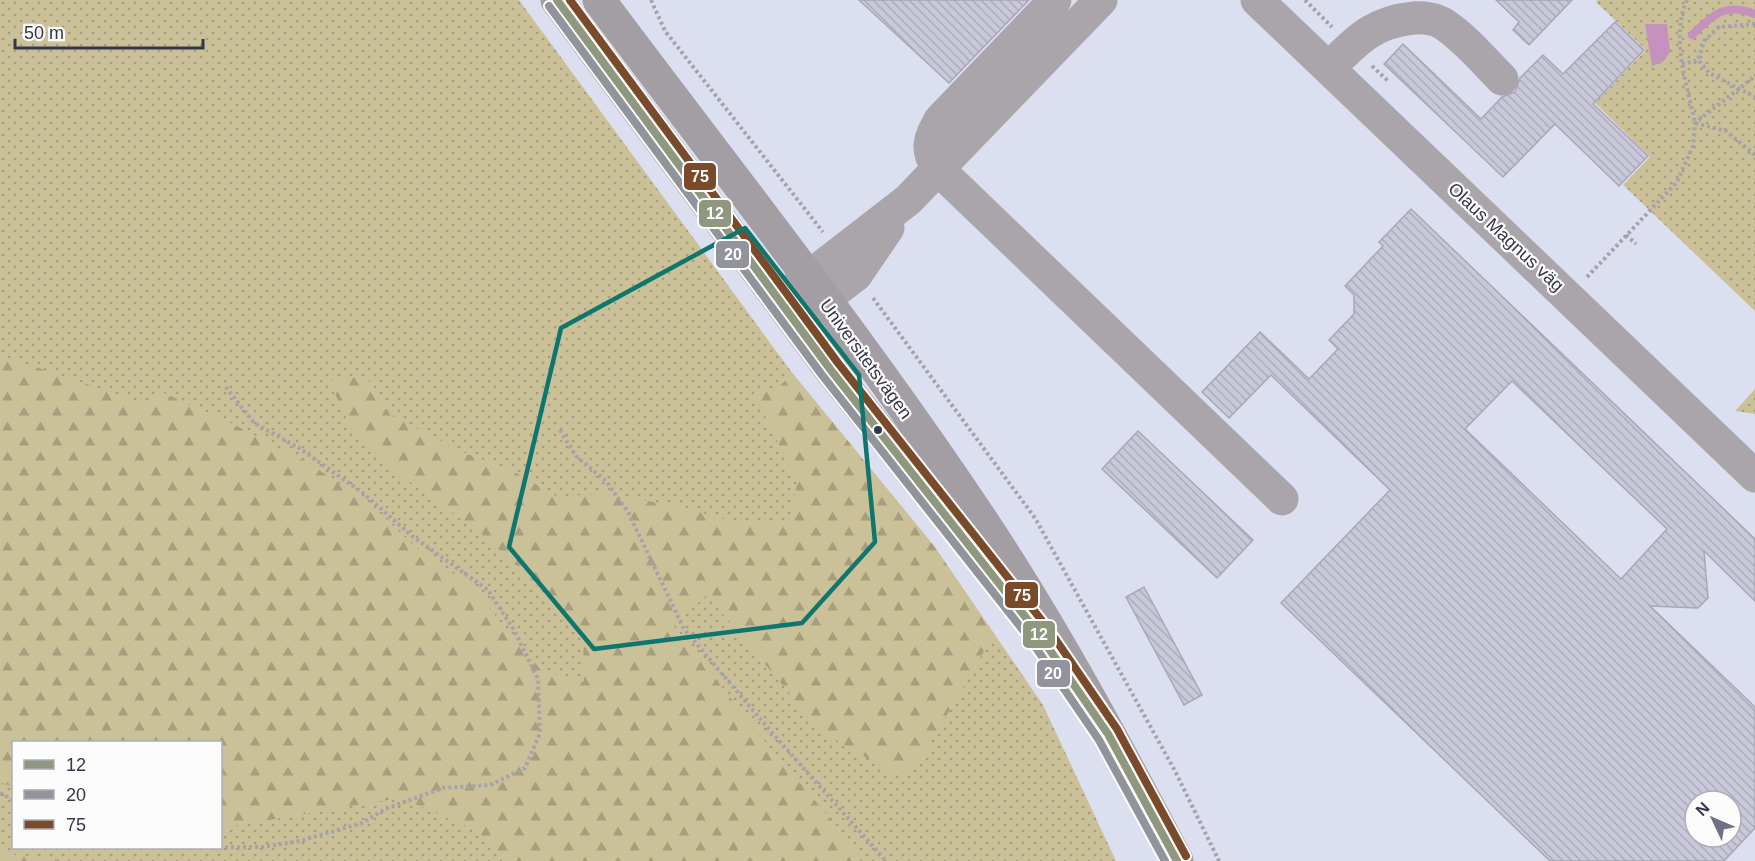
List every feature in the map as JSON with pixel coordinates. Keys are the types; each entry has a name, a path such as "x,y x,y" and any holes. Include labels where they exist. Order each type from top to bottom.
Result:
{"main road":[{"name":"Universitetsvägen","path":"558,0 787,311 878,431 999,582 1108,734"},
{"name":"Universitetsvägen","path":"599,0 815,289 995,540 1049,627 1177,861"}],"street":[{"path":"1054,0 940,120 931,136 930,157 938,169 1282,500"},
{"path":"787,311 815,289 856,274 908,200 1101,0"},
{"name":"Olaus Magnus väg","path":"1257,0 1755,476"},
{"path":"1329,68 1364,34 1378,26 1398,20 1421,18 1444,23 1502,79"}],"path":[{"path":"1582,282 1677,182 1693,146 1695,123 1682,64 1679,29 1687,0"},
{"path":"1698,60 1704,41 1719,27 1755,24"},
{"path":"1682,64 1698,60"},
{"path":"1698,60 1709,74 1755,97"},
{"path":"1695,123 1755,76"},
{"path":"1695,123 1726,131 1755,155"},
{"path":"1626,236 1636,244"},
{"path":"222,847 262,847 300,841 362,823 385,809 443,788 490,785 525,768 540,734 538,678 514,630 488,590 412,536 363,493 308,454 254,423 225,386"},
{"path":"560,430 576,456 606,481 628,512 684,629 886,861"}],"highlighted area":[{"path":"745,228 859,375 875,542 802,623 594,649 509,547 561,328"}],"green space":[{"path":"0,0 519,0 793,374 934,546 1043,705 1116,861 0,861"},
{"path":"1598,0 1755,0 1755,311 1623,185 1650,157 1595,103 1646,50 1596,2"},
{"path":"0,355 149,405 162,392 233,424 308,463 368,502 423,554 468,583 542,671 584,682 583,636 547,595 488,539 394,470 351,428 329,381 366,376 390,415 467,454 509,469 558,497 607,493 684,508 742,524 789,520 797,484 754,392 777,388 793,374 934,546 994,634 923,756 898,776 822,732 707,595 673,625 771,749 858,851 856,861 503,861 471,828 408,801 394,799 222,828 222,741 12,741 12,787 0,782"},
{"path":"1755,389 1755,414 1735,411"},
{"path":"0,853 68,861 0,861"}],"shaded area":[{"path":"1645,24 1667,24 1670,52 1664,61 1652,66"}],"building":[{"path":"859,0 1029,0 949,83"},
{"path":"1496,0 1572,0 1529,45 1513,30 1519,22"},
{"path":"1615,22 1644,50 1593,104 1648,156 1619,186 1555,124 1503,177 1384,64 1403,44 1481,119 1502,97 1515,92 1520,78 1543,55 1563,74"},
{"path":"1411,209 1755,539 1755,601 1704,551 1708,598 1698,608 1650,606 1755,707 1755,828 1743,841 1743,789 1683,789 1683,849 1735,849 1724,861 1550,861 1281,603 1390,490 1271,375 1229,418 1202,392 1260,332 1309,379 1338,349 1329,340 1354,314 1354,295 1345,286 1383,246 1379,242","holes":["1512,381 1667,529 1621,579 1465,429"]},
{"path":"1138,431 1253,540 1217,578 1102,469"},
{"path":"1144,587 1202,695 1184,705 1126,597"}],"waterway":[{"path":"1692,35 1720,12 1735,9 1755,14"}],"transit line":[{"name":"12","path":"557,0 830,369 1038,633 1108,734 1177,861"},
{"name":"75","path":"570,0 838,363 1047,627 1117,729 1186,856"},
{"name":"20","path":"549,6 822,375 1030,639 1099,740 1165,861"}]}
